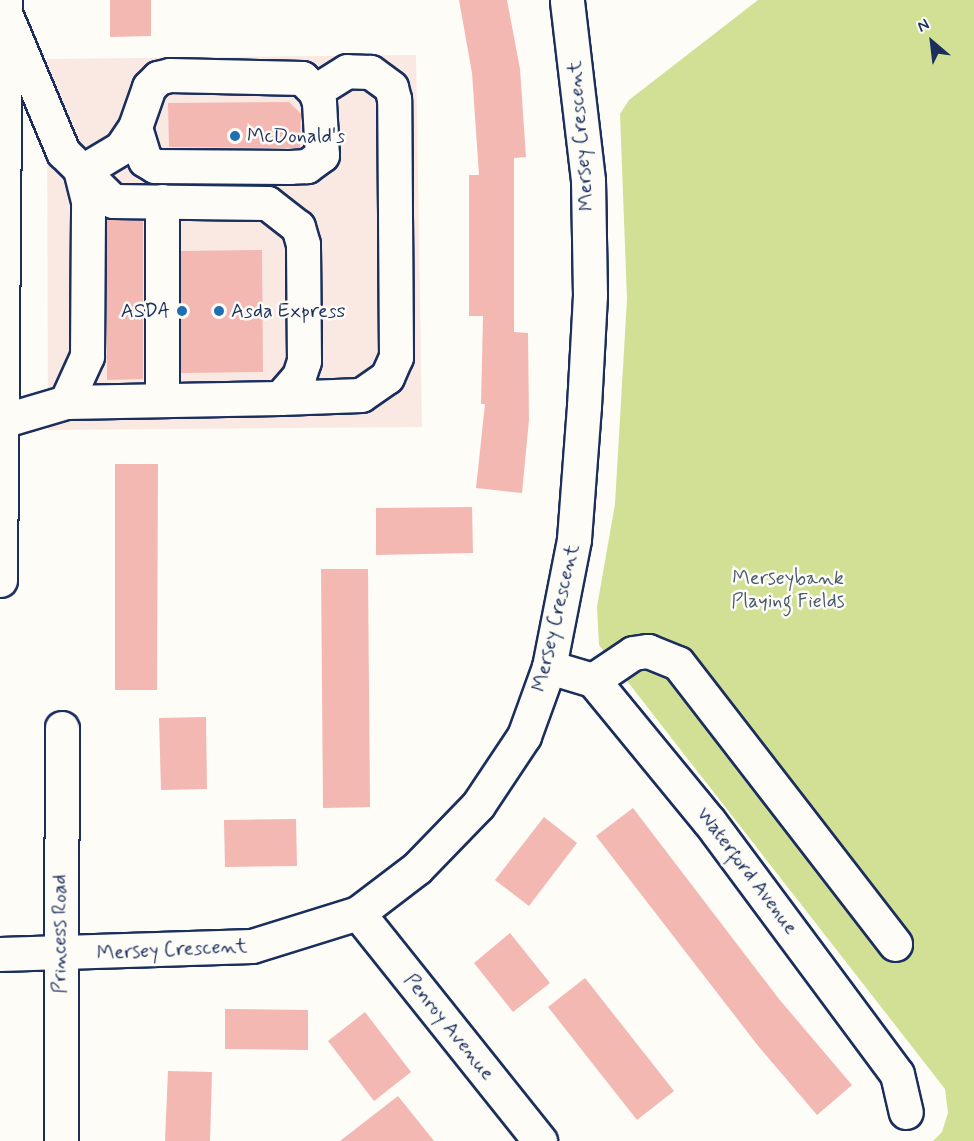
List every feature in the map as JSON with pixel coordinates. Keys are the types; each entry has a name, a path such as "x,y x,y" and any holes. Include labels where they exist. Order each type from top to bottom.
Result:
{"main road":[{"name":"Mersey Crescent","path":"0,954 59,955 252,946 358,913 417,868 478,805 524,736 549,667 574,539 590,295 588,180 567,0"},
{"path":"5,5 63,152 113,201 267,203 298,227 303,244 304,361 299,376 280,398"},
{"path":"0,580 5,5"},
{"path":"2,421 66,402 361,395 387,377 396,357 394,99 391,87 370,72 347,71 315,91"},
{"path":"81,172 121,148 135,127 148,87 158,78 170,75 292,75 302,78 315,91 321,112 322,155 307,166 155,166 145,160 135,127"},
{"path":"66,402 87,356 88,201 81,172"},
{"path":"162,201 162,400"},
{"path":"549,667 593,680 633,653 648,651 678,663 895,944"},
{"name":"Waterford Avenue","path":"593,680 709,821 843,999 897,1074 906,1112"},
{"name":"Princess Road","path":"61,1141 59,955 62,728"},
{"name":"Penroy Avenue","path":"358,913 540,1141"}],"shaded area":[{"path":"416,55 422,427 48,430 47,59"}],"green space":[{"name":"Merseybank Playing Fields","path":"758,0 974,0 974,1141 933,1141 942,1132 948,1113 945,1089 599,645 597,607 615,504 627,299 620,114 629,100"}],"building":[{"path":"110,0 151,0 151,36 110,37"},
{"path":"459,0 507,0 520,69 526,157 514,158 514,332 528,333 529,420 522,493 476,488 485,404 481,404 483,316 469,316 469,175 479,175 472,73"},
{"name":"McDonald's","path":"289,102 301,114 300,148 169,147 168,103"},
{"path":"107,217 143,220 143,379 107,380"},
{"name":"Asda Express","path":"262,250 263,372 181,373 181,251"},
{"path":"115,464 158,464 157,690 115,690"},
{"path":"472,507 473,553 376,555 376,508"},
{"path":"321,569 368,569 370,807 323,808"},
{"path":"206,717 207,789 161,790 159,718"},
{"path":"633,808 779,999 852,1085 817,1115 759,1047 596,836"},
{"path":"544,817 577,843 529,906 495,880"},
{"path":"296,819 297,866 225,867 224,820"},
{"path":"510,933 550,983 513,1012 474,963"},
{"path":"585,978 674,1091 637,1120 548,1007"},
{"path":"225,1009 308,1010 308,1050 225,1049"},
{"path":"365,1012 411,1072 374,1101 328,1041"},
{"path":"168,1071 212,1072 210,1141 165,1141"},
{"path":"398,1096 434,1141 340,1141"}],"place":[{"name":"McDonald's","path":"235,136"},
{"name":"ASDA","path":"182,311"},
{"name":"Asda Express","path":"219,311"}]}
